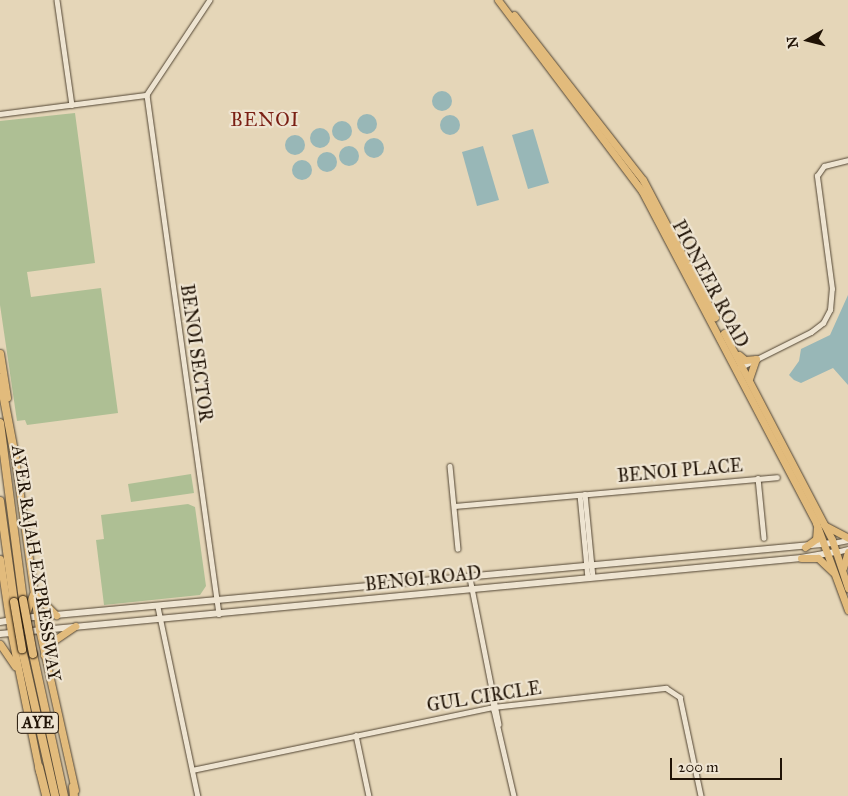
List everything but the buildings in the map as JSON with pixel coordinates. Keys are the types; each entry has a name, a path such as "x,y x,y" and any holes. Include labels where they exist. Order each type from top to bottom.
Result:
{"highway":[{"path":"0,378 15,457"},
{"name":"AYER RAJAH EXPRESSWAY","path":"0,423 23,600 64,796"},
{"name":"AYER RAJAH EXPRESSWAY","path":"0,501 10,601 18,649 55,796"},
{"path":"39,767 44,796"},
{"path":"73,787 75,796"}],"main road":[{"name":"PIONEER ROAD","path":"498,0 642,191 740,367 829,544 836,552 848,610"},
{"name":"PIONEER ROAD","path":"503,0 642,180 735,352 740,367 749,379 752,392"},
{"path":"735,352 745,360 756,359 749,379"},
{"path":"0,353 37,616 21,625"},
{"path":"805,547 816,539 820,524 848,539"},
{"name":"PIONEER ROAD","path":"829,544 828,553 848,588"},
{"name":"BENOI ROAD","path":"0,634 37,616 158,608 829,544"},
{"name":"BENOI ROAD","path":"0,622 21,625 75,626 160,620 801,558 836,552"},
{"path":"801,558 818,558 840,575 848,552"},
{"path":"0,559 4,590 21,625 44,655 73,787"},
{"path":"0,606 4,590"},
{"path":"33,591 56,615"},
{"path":"33,591 21,625 18,673 39,767"},
{"path":"21,625 44,655"},
{"path":"44,655 53,641 75,626"},
{"path":"0,644 18,673"}],"street":[{"path":"57,0 72,105"},
{"path":"0,114 147,95 210,0"},
{"name":"BENOI SECTOR","path":"147,95 219,614"},
{"path":"740,367 811,332 823,323 830,310 832,289 817,176 824,166 848,160"},
{"path":"450,466 458,549"},
{"name":"BENOI PLACE","path":"454,506 777,477"},
{"path":"758,478 764,538"},
{"path":"583,495 591,577"},
{"name":"BENOI ROAD","path":"829,544 848,539"},
{"name":"BENOI ROAD","path":"836,552 848,548"},
{"path":"470,578 514,796"},
{"path":"158,608 198,796"},
{"name":"GUL CIRCLE","path":"192,770 495,706 672,689 680,697 701,796"},
{"path":"356,735 369,796"}],"green space":[{"path":"75,113 95,263 27,272 31,297 101,288 118,413 27,425 25,420 17,421 0,305 0,121"},
{"path":"191,474 194,493 131,502 128,484"},
{"path":"188,504 195,507 206,586 200,595 104,605 96,540 104,539 101,515"}],"water":[{"path":"442,91 449,94 452,101 449,108 442,111 435,108 432,101 435,94"},
{"path":"367,114 374,117 377,124 374,131 367,134 360,131 357,124 360,117"},
{"path":"450,115 457,118 460,125 457,132 450,135 443,132 440,125 443,118"},
{"path":"342,121 349,124 352,131 349,138 342,141 335,138 332,131 335,124"},
{"path":"320,128 327,131 330,138 327,145 320,148 313,145 310,138 313,131"},
{"path":"533,129 549,183 528,189 512,135"},
{"path":"295,135 302,138 305,145 302,152 295,155 288,152 285,145 288,138"},
{"path":"374,138 381,141 384,148 381,155 374,158 367,155 364,148 367,141"},
{"path":"349,146 356,149 359,156 356,163 349,166 342,163 339,156 342,149"},
{"path":"483,146 499,200 477,206 462,152"},
{"path":"327,152 334,155 337,162 334,169 327,172 320,169 317,162 320,155"},
{"path":"302,160 309,163 312,170 309,177 302,180 295,177 292,170 295,163"},
{"path":"848,295 848,385 833,368 801,383 794,380 789,375 799,361 801,349 830,335"}],"district":[{"name":"BENOI","path":"265,120"}]}
